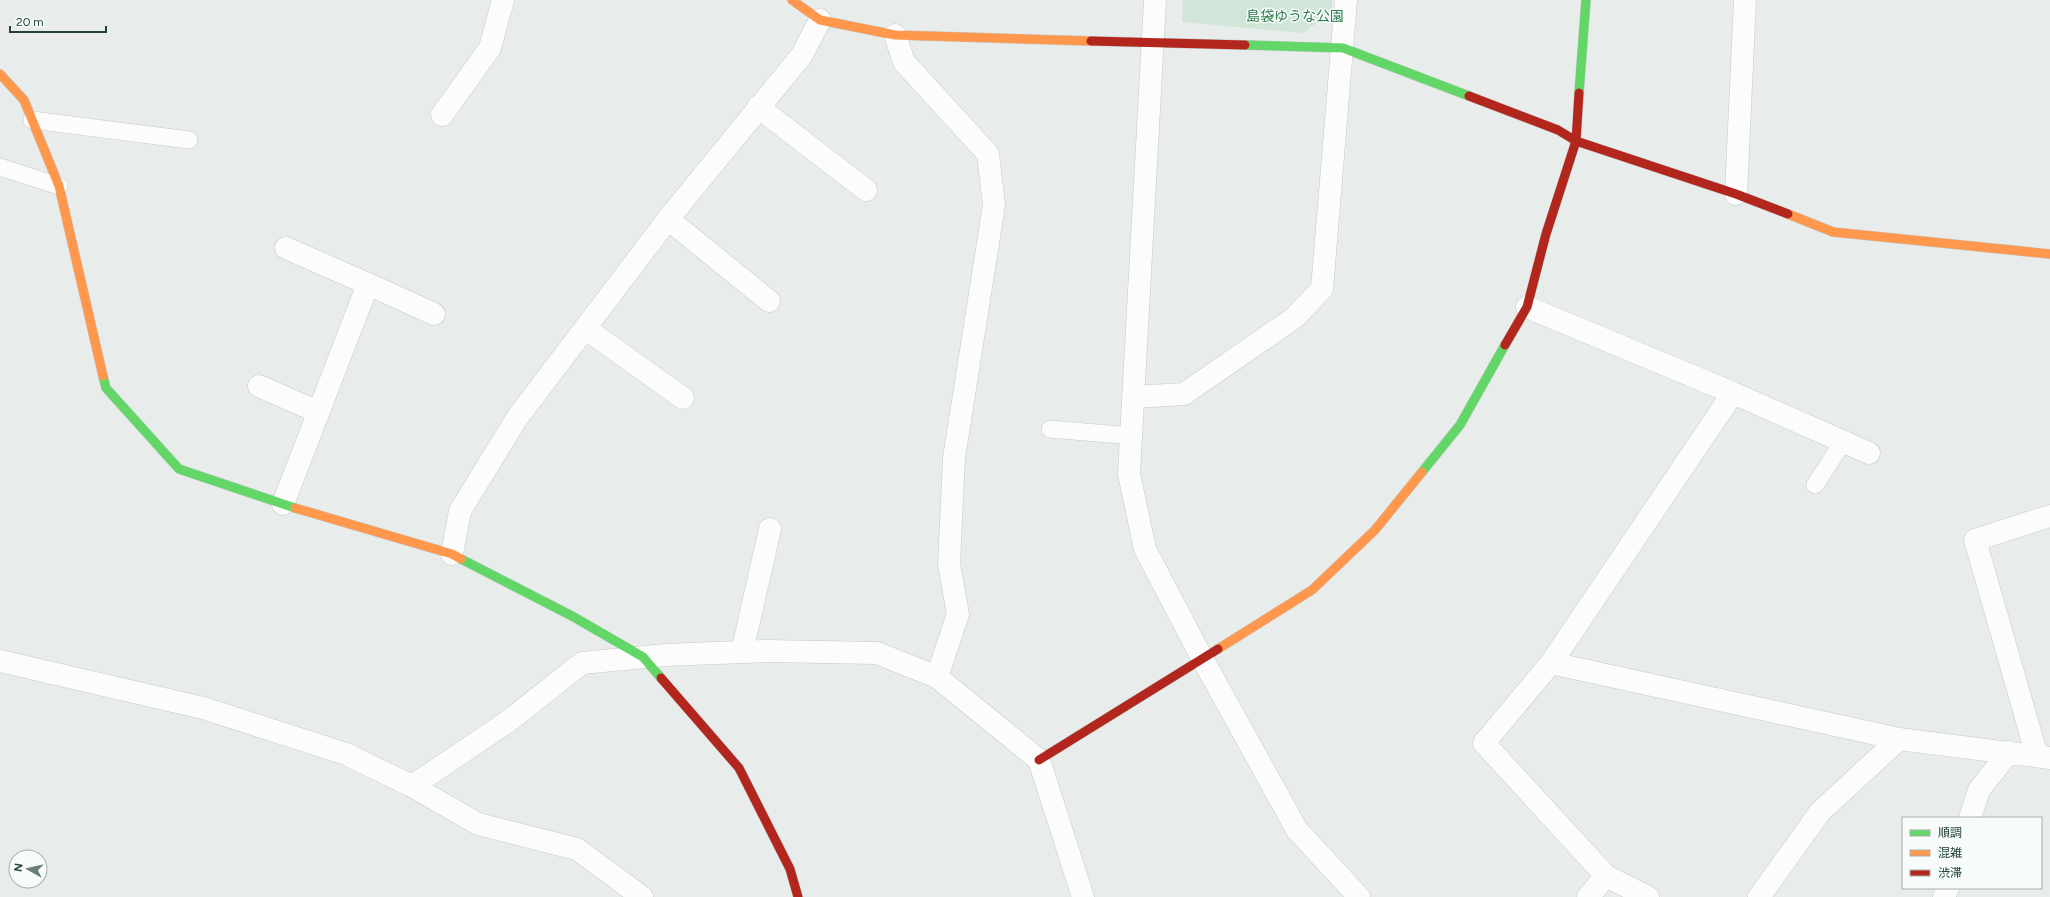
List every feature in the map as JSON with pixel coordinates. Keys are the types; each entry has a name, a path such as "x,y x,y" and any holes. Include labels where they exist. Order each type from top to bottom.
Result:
{"street":[{"path":"442,115 490,48 503,0"},
{"path":"792,0 820,20 895,35 1342,48 1558,130 1576,141 1736,194 1833,232 2050,254"},
{"path":"1155,0 1129,474 1145,549 1202,658 1297,830 1359,897"},
{"path":"1134,397 1184,394 1294,318 1322,289 1346,0"},
{"path":"1039,760 1312,590 1375,530 1460,425 1527,307 1546,234 1576,141 1586,0"},
{"path":"1736,194 1745,0"},
{"path":"452,554 460,511 517,418 668,219 802,54 820,20"},
{"path":"895,35 904,62 988,154 994,205 954,458 949,564 958,614 937,677"},
{"path":"0,74 24,100 60,186 106,388 179,469 283,504 452,554 572,616 643,657 740,768 790,869 798,897"},
{"path":"758,108 866,190"},
{"path":"668,219 769,301"},
{"path":"286,248 434,314"},
{"path":"283,504 368,284"},
{"path":"1527,307 1733,393 1869,453"},
{"path":"585,328 683,398"},
{"path":"259,386 318,412"},
{"path":"1648,897 1606,876 1484,743 1550,663 1733,393"},
{"path":"1550,663 1899,739 2043,757 1975,540 2050,516"},
{"path":"742,652 770,530"},
{"path":"412,786 506,723 582,663 666,655 742,652 877,653 937,677 1039,760 1083,897"},
{"path":"0,661 203,708 346,754 412,786 478,824 577,849 642,897"},
{"path":"1759,897 1820,812 1899,739"},
{"path":"1970,817 1979,790 2009,752"},
{"path":"1588,897 1606,876"}],"lane":[{"path":"32,120 189,140"},
{"path":"0,167 60,186"},
{"path":"1050,429 1132,436"},
{"path":"1815,485 1843,442"}],"green space":[{"name":"島袋ゆうな公園","path":"1183,0 1332,0 1332,12 1303,33 1182,22"}],"traffic: fast":[{"path":"1579,93 1586,0"},
{"path":"1245,45 1343,48 1469,96"},
{"path":"1422,472 1460,425 1505,345"},
{"path":"103,376 106,388 179,469 295,508"},
{"path":"461,559 572,616 643,657 661,678"}],"traffic: slow":[{"path":"792,0 820,20 895,35 1091,41"},
{"path":"0,74 24,100 59,186 103,376"},
{"path":"1788,214 1833,232 2050,254"},
{"path":"1218,649 1312,590 1375,530 1422,472"},
{"path":"295,508 452,554 461,559"}],"traffic: jam":[{"path":"1091,41 1245,45"},
{"path":"1505,345 1527,307 1546,234 1576,141 1579,93"},
{"path":"1469,96 1558,130 1576,141 1736,194 1788,214"},
{"path":"1039,760 1218,649"},
{"path":"661,678 739,768 790,869 798,897"}]}
